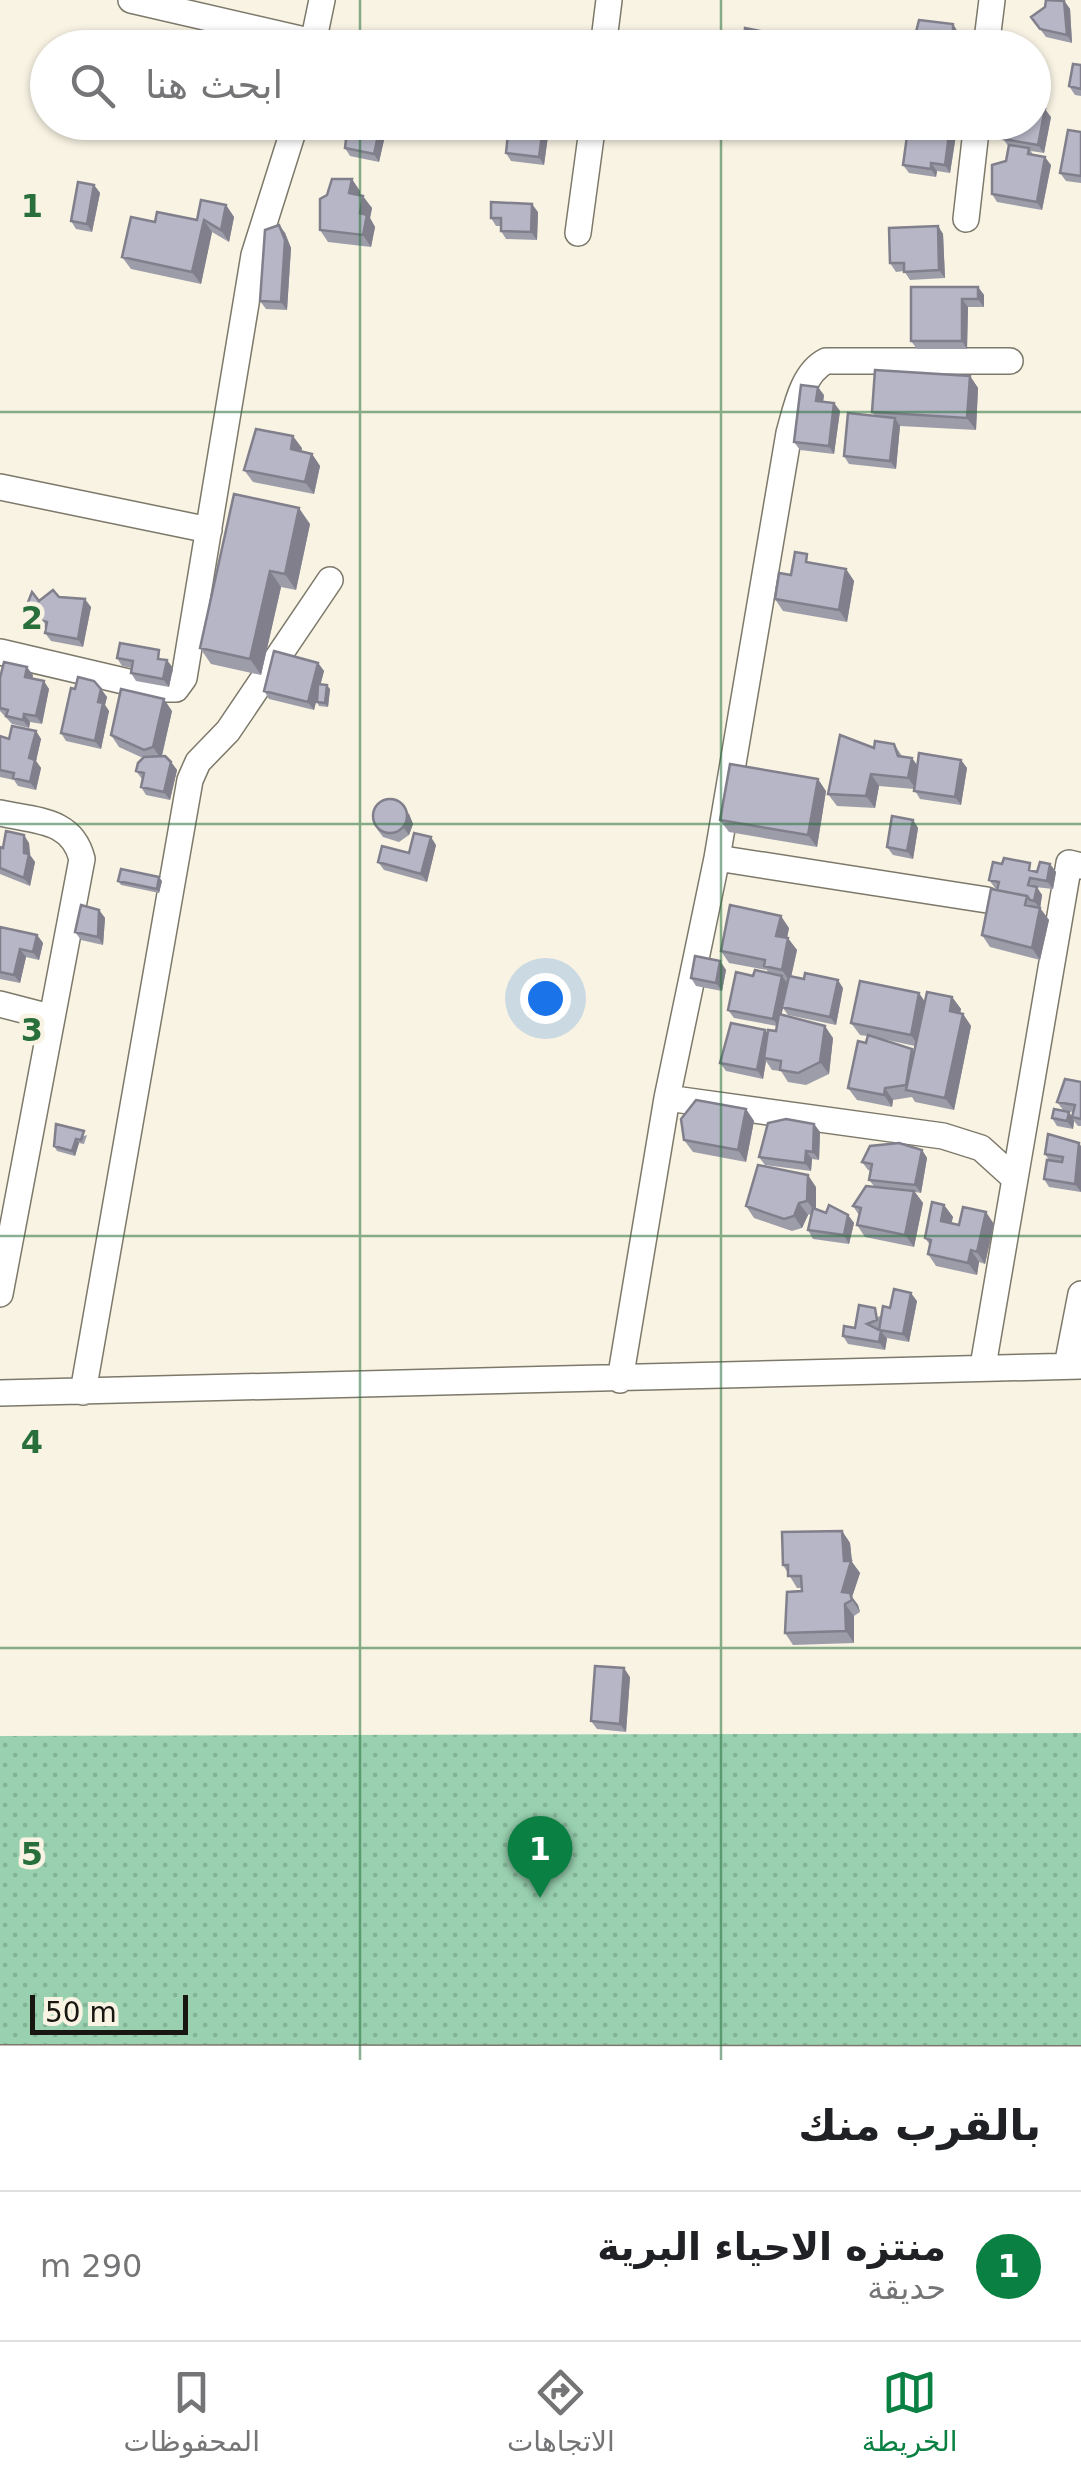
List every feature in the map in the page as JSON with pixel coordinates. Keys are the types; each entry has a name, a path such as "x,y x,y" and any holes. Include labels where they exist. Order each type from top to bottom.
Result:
{"street":[{"path":"131,0 252,30"},
{"path":"316,30 322,0"},
{"path":"605,30 609,0"},
{"path":"988,30 992,0"},
{"path":"0,652 158,689 176,688 184,678 254,255 290,140"},
{"path":"578,232 591,140"},
{"path":"966,219 975,140"},
{"path":"620,1380 668,1098 717,858 789,433 814,369 826,361 1010,361"},
{"path":"0,487 209,530"},
{"path":"83,1392 190,780 198,762 228,731 330,580"},
{"path":"0,813 61,826 78,844 82,859 0,1294"},
{"path":"717,858 987,900"},
{"path":"983,1366 1069,863 1081,866"},
{"path":"0,1004 50,1017"},
{"path":"668,1098 943,1136 981,1148 1013,1177"},
{"path":"0,1392 620,1380 1074,1366 1081,1294"},
{"path":"0,2058 1081,2059"}],"green space":[{"path":"1081,1733 1081,2060 0,2060 0,1736"}],"building":[{"path":"1046,0 1064,1 1067,35 1040,29 1031,17 1045,7"},
{"path":"919,20 953,24 953,30 916,30"},
{"path":"1073,64 1081,65 1081,89 1069,86"},
{"path":"1068,130 1081,132 1081,176 1060,173"},
{"path":"346,140 377,140 374,154 345,148"},
{"path":"507,140 541,140 539,157 506,153"},
{"path":"906,140 948,140 945,165 931,163 931,169 903,165"},
{"path":"1009,140 1039,140 1038,145"},
{"path":"1009,145 1029,148 1028,154 1045,157 1037,202 992,194 992,165 1006,161"},
{"path":"332,179 352,179 349,193 363,196 360,213 367,215 363,235 320,230 320,199 327,195"},
{"path":"78,182 94,185 87,224 71,221"},
{"path":"201,200 226,205 221,230 204,220 192,272 122,257 131,217 155,222 157,212 197,220"},
{"path":"491,202 532,204 531,232 501,231 501,218 491,218"},
{"path":"279,225 285,240 281,302 260,301 265,230"},
{"path":"938,226 939,270 904,272 904,263 890,263 889,228"},
{"path":"911,287 978,287 978,299 962,299 962,341 911,341"},
{"path":"875,370 970,376 967,418 872,412"},
{"path":"801,385 818,387 816,401 834,403 829,446 794,442"},
{"path":"848,413 895,418 890,461 844,456"},
{"path":"256,429 293,436 291,449 312,454 305,482 244,470"},
{"path":"234,494 299,508 285,574 270,571 250,659 200,648"},
{"path":"795,552 807,554 806,562 846,569 839,610 775,599 779,573 791,575"},
{"path":"53,590 59,597 85,599 78,639 45,633 47,622 35,619 37,612 25,610 32,592 39,601"},
{"path":"120,643 159,650 158,659 167,660 163,679 131,673 133,661 117,658"},
{"path":"274,651 318,663 308,702 264,691"},
{"path":"4,662 27,667 25,677 44,681 36,716 24,714 23,720 6,716 8,710 0,708"},
{"path":"78,677 94,681 101,689 98,702 103,703 95,741 61,733 71,688 75,689"},
{"path":"318,684 327,685 325,703 317,702"},
{"path":"121,689 164,699 153,747 144,750 111,735"},
{"path":"12,726 36,731 29,758 35,760 30,782 0,770 0,736 9,739"},
{"path":"840,735 874,748 875,741 894,744 898,756 912,758 908,778 871,774 866,796 828,794"},
{"path":"919,753 961,760 955,797 914,791"},
{"path":"165,756 171,762 164,792 141,787 144,773 136,771 138,763 144,757"},
{"path":"730,764 818,779 808,835 720,820"},
{"path":"390,799 402,804 407,816 402,828 390,833 378,828 373,816 378,804"},
{"path":"892,816 913,820 907,851 887,847"},
{"path":"6,831 24,835 24,853 29,854 24,878 0,868 0,847 3,848"},
{"path":"414,833 431,837 421,874 378,862 382,846 409,853"},
{"path":"1004,858 1030,863 1029,870 1037,872 1040,862 1050,864 1047,881 1030,878 1028,885 1037,887 1034,901 997,890 999,882 989,880 993,862 1002,864"},
{"path":"121,869 159,877 157,889 118,881"},
{"path":"991,889 1027,896 1025,905 1040,908 1032,948 982,935"},
{"path":"81,905 99,910 98,937 75,932"},
{"path":"730,905 781,916 776,936 788,938 782,970 764,966 765,960 721,951"},
{"path":"0,927 37,935 33,952 20,949 14,975 0,972"},
{"path":"695,956 720,961 716,983 691,978"},
{"path":"755,970 782,976 773,1019 728,1010 736,972 753,976"},
{"path":"805,973 838,980 830,1017 782,1007 789,976 804,979"},
{"path":"860,981 919,993 911,1035 851,1023"},
{"path":"927,992 952,997 950,1011 963,1014 945,1098 906,1090"},
{"path":"779,1014 825,1026 820,1062 798,1073 780,1070 781,1061 764,1058 768,1030 776,1031"},
{"path":"731,1023 765,1030 757,1070 720,1063"},
{"path":"868,1035 912,1049 906,1085 885,1088 884,1095 848,1088 858,1041 866,1043"},
{"path":"1065,1079 1081,1082 1081,1119 1072,1117 1075,1105 1057,1102"},
{"path":"696,1100 746,1109 738,1150 684,1140 681,1119"},
{"path":"1054,1109 1069,1112 1067,1121 1052,1118"},
{"path":"786,1119 814,1124 813,1152 806,1151 805,1163 759,1157 768,1123"},
{"path":"56,1124 84,1131 72,1151 54,1146"},
{"path":"1048,1134 1079,1143 1075,1184 1044,1179 1047,1160 1062,1162 1063,1157 1045,1154"},
{"path":"899,1143 922,1150 915,1185 869,1180 872,1164 862,1162 870,1146"},
{"path":"758,1165 808,1175 807,1201 799,1203 794,1216 784,1219 746,1206"},
{"path":"866,1186 914,1191 905,1235 857,1225 861,1208 853,1206"},
{"path":"932,1202 944,1205 941,1221 959,1225 963,1207 986,1212 977,1252 971,1250 968,1263 928,1254 931,1240 925,1238"},
{"path":"829,1205 848,1215 844,1235 808,1230 813,1208 826,1213"},
{"path":"894,1289 911,1293 903,1334 879,1330 883,1306 890,1308"},
{"path":"859,1305 875,1308 877,1320 867,1324 881,1331 879,1342 843,1336 844,1326 855,1328"},
{"path":"842,1531 844,1561 851,1561 842,1592 850,1593 852,1600 845,1604 846,1631 785,1633 787,1592 802,1591 801,1576 788,1576 788,1565 783,1565 782,1532"},
{"path":"595,1666 624,1668 620,1724 591,1721"}],"place":[{"name":"منتزه الاحياء البرية","path":"540,1898"}]}
